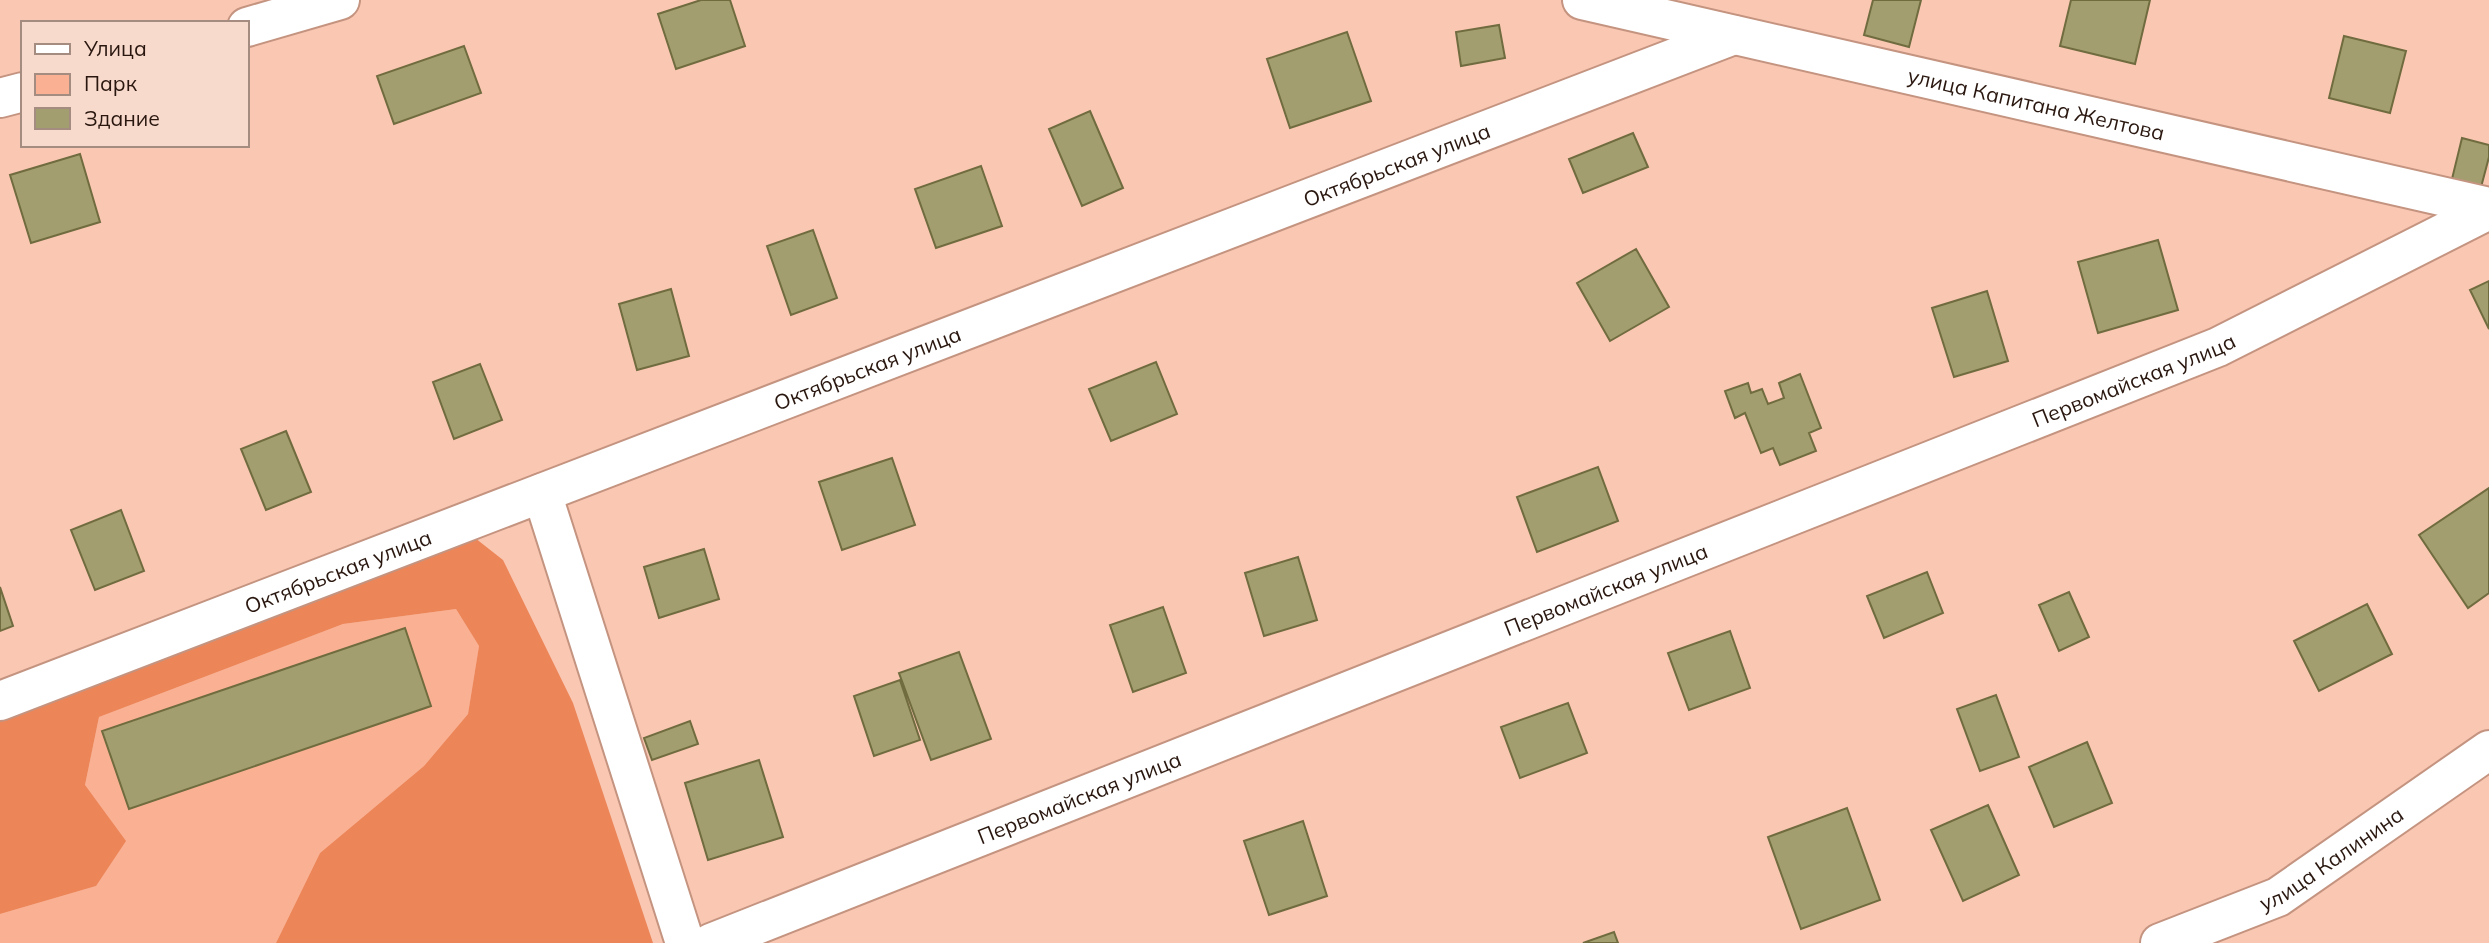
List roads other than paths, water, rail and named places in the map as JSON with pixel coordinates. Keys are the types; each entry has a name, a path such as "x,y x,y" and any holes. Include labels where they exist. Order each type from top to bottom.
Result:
{"street":[{"path":"248,27 340,0"},
{"name":"улица Капитана Желтова","path":"1582,0 2489,208"},
{"name":"Октябрьская улица","path":"0,701 1734,35"},
{"path":"0,98 21,93"},
{"name":"Первомайская улица","path":"711,943 2218,347 2489,208"},
{"path":"542,493 685,943"},
{"name":"улица Калинина","path":"2160,943 2278,897 2489,750"}]}
